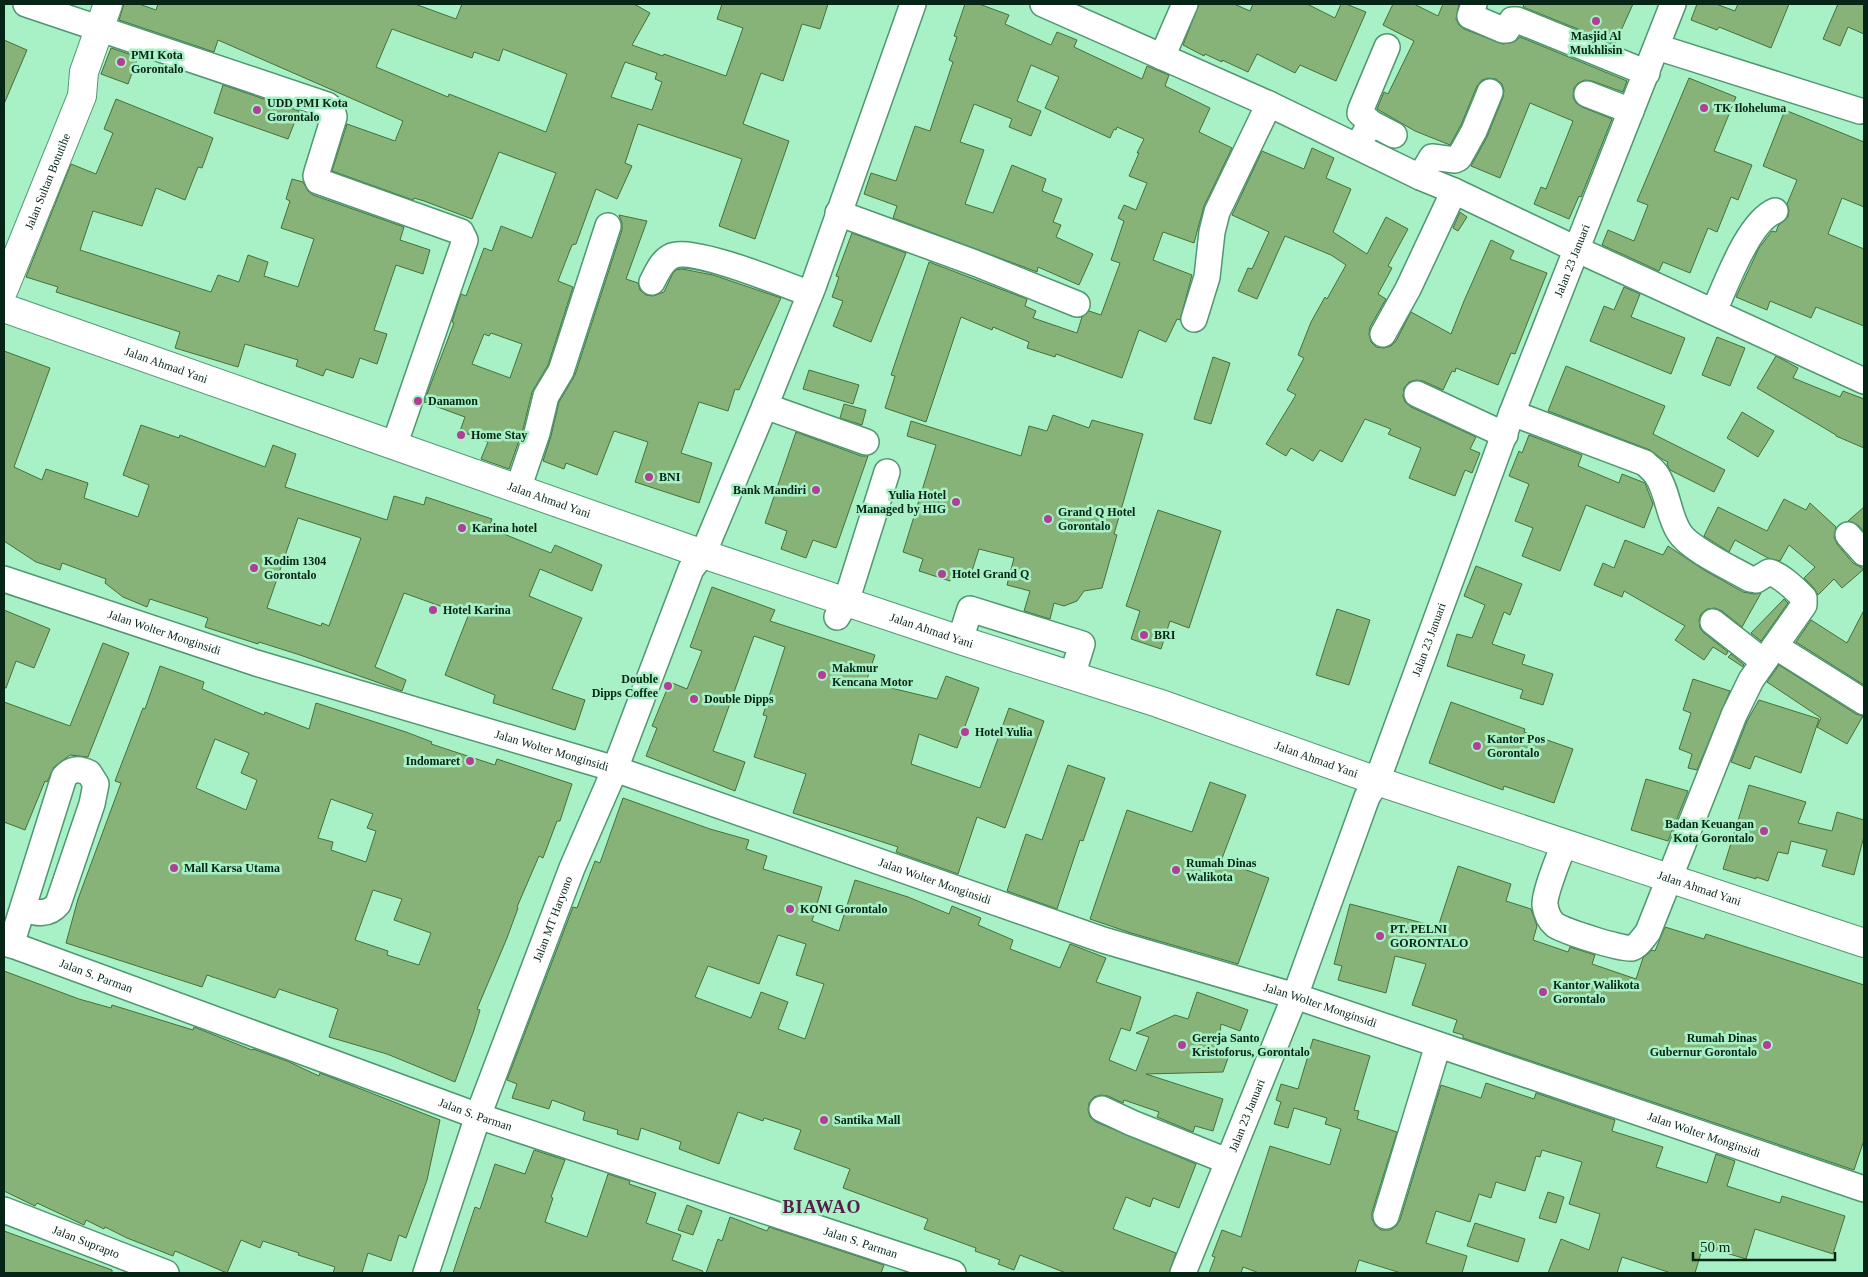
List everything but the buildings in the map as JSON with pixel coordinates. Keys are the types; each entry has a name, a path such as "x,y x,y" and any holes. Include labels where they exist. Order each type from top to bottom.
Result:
{"main road":[{"name":"Jalan Sultan Botutihe","path":"4,289 82,96 84,72 103,16"},
{"name":"Jalan Sultan Botutihe","path":"4,254 70,92 84,72"},
{"name":"Jalan Ahmad Yani","path":"4,308 344,438 394,446 518,489 567,516"},
{"name":"Jalan Ahmad Yani","path":"4,328 344,438 697,561 1203,728 1372,789 1666,887 1864,962"},
{"name":"Jalan Ahmad Yani","path":"842,609 960,640 1072,676 1203,728"},
{"name":"Jalan Ahmad Yani","path":"1666,887 1864,943"}],"street":[{"path":"26,4 103,16 327,105 332,109 334,117 317,172 318,181 461,232 465,240 394,446"},
{"name":"Jalan MT Haryono","path":"426,1273 478,1116 572,868 615,769 697,561 766,406 811,290 913,4"},
{"path":"1043,4 1269,104 1358,145 1420,177 1864,381"},
{"path":"1162,57 1185,4"},
{"path":"1474,4 1470,16 1503,30 1507,30 1512,20 1517,20 1647,73"},
{"name":"Jalan 23 Januari","path":"1183,1273 1295,996 1509,424 1673,4"},
{"path":"1387,47 1360,112 1371,123 1394,135"},
{"path":"1657,47 1860,111"},
{"path":"1420,177 1432,157 1455,160 1459,158 1474,131 1490,92"},
{"path":"1587,94 1632,111"},
{"path":"1194,319 1206,276 1216,212 1269,104"},
{"path":"1358,145 1371,123"},
{"path":"1383,334 1408,289 1454,191"},
{"path":"1714,311 1749,236 1766,214 1775,211"},
{"path":"838,213 975,263 1077,304"},
{"path":"518,489 537,433 546,396 561,371 608,226"},
{"path":"652,282 670,256 683,254 711,260 811,290"},
{"path":"1417,394 1509,424 1645,463 1657,475 1679,534 1691,546 1750,579 1756,580 1769,572 1775,573 1804,598 1804,605 1763,663 1734,715 1648,932 1641,941 1632,948 1620,948 1568,931 1556,925 1549,918 1545,903 1562,851"},
{"path":"766,406 866,442"},
{"path":"842,609 887,472"},
{"name":"Jalan Wolter Monginsidi","path":"4,578 256,663 615,769 1104,940 1295,996 1864,1189"},
{"path":"1713,622 1763,663 1864,702"},
{"path":"8,944 23,909 64,777 71,770 78,769 90,773 96,784 92,804 58,904 53,909 40,913 23,909"},
{"name":"Jalan S. Parman","path":"8,944 478,1116 953,1273"},
{"path":"1386,1216 1438,1045"},
{"path":"1102,1109 1227,1161"},
{"name":"Jalan Suprapto","path":"4,1210 160,1272"}],"place":[{"name":"Masjid Al Mukhlisin","path":"1596,21"},
{"name":"PMI Kota Gorontalo","path":"121,62"},
{"name":"TK Iloheluma","path":"1704,108"},
{"name":"UDD PMI Kota Gorontalo","path":"257,110"},
{"name":"Danamon","path":"418,401"},
{"name":"Home Stay","path":"461,435"},
{"name":"BNI","path":"649,477"},
{"name":"Bank Mandiri","path":"816,490"},
{"name":"Yulia Hotel Managed by HIG","path":"956,502"},
{"name":"Grand Q Hotel Gorontalo","path":"1048,519"},
{"name":"Karina hotel","path":"462,528"},
{"name":"Kodim 1304 Gorontalo","path":"254,568"},
{"name":"Hotel Grand Q","path":"942,574"},
{"name":"Hotel Karina","path":"433,610"},
{"name":"BRI","path":"1144,635"},
{"name":"Makmur Kencana Motor","path":"822,675"},
{"name":"Double Dipps Coffee","path":"668,686"},
{"name":"Double Dipps","path":"694,699"},
{"name":"Hotel Yulia","path":"965,732"},
{"name":"Kantor Pos Gorontalo","path":"1477,746"},
{"name":"Indomaret","path":"470,761"},
{"name":"Badan Keuangan Kota Gorontalo","path":"1764,831"},
{"name":"Mall Karsa Utama","path":"174,868"},
{"name":"Rumah Dinas Walikota","path":"1176,870"},
{"name":"KONI Gorontalo","path":"790,909"},
{"name":"PT. PELNI GORONTALO","path":"1380,936"},
{"name":"Kantor Walikota Gorontalo","path":"1543,992"},
{"name":"Gereja Santo Kristoforus, Gorontalo","path":"1182,1045"},
{"name":"Rumah Dinas Gubernur Gorontalo","path":"1767,1045"},
{"name":"Santika Mall","path":"824,1120"}],"district":[{"name":"BIAWAO","path":"822,1207"}]}
